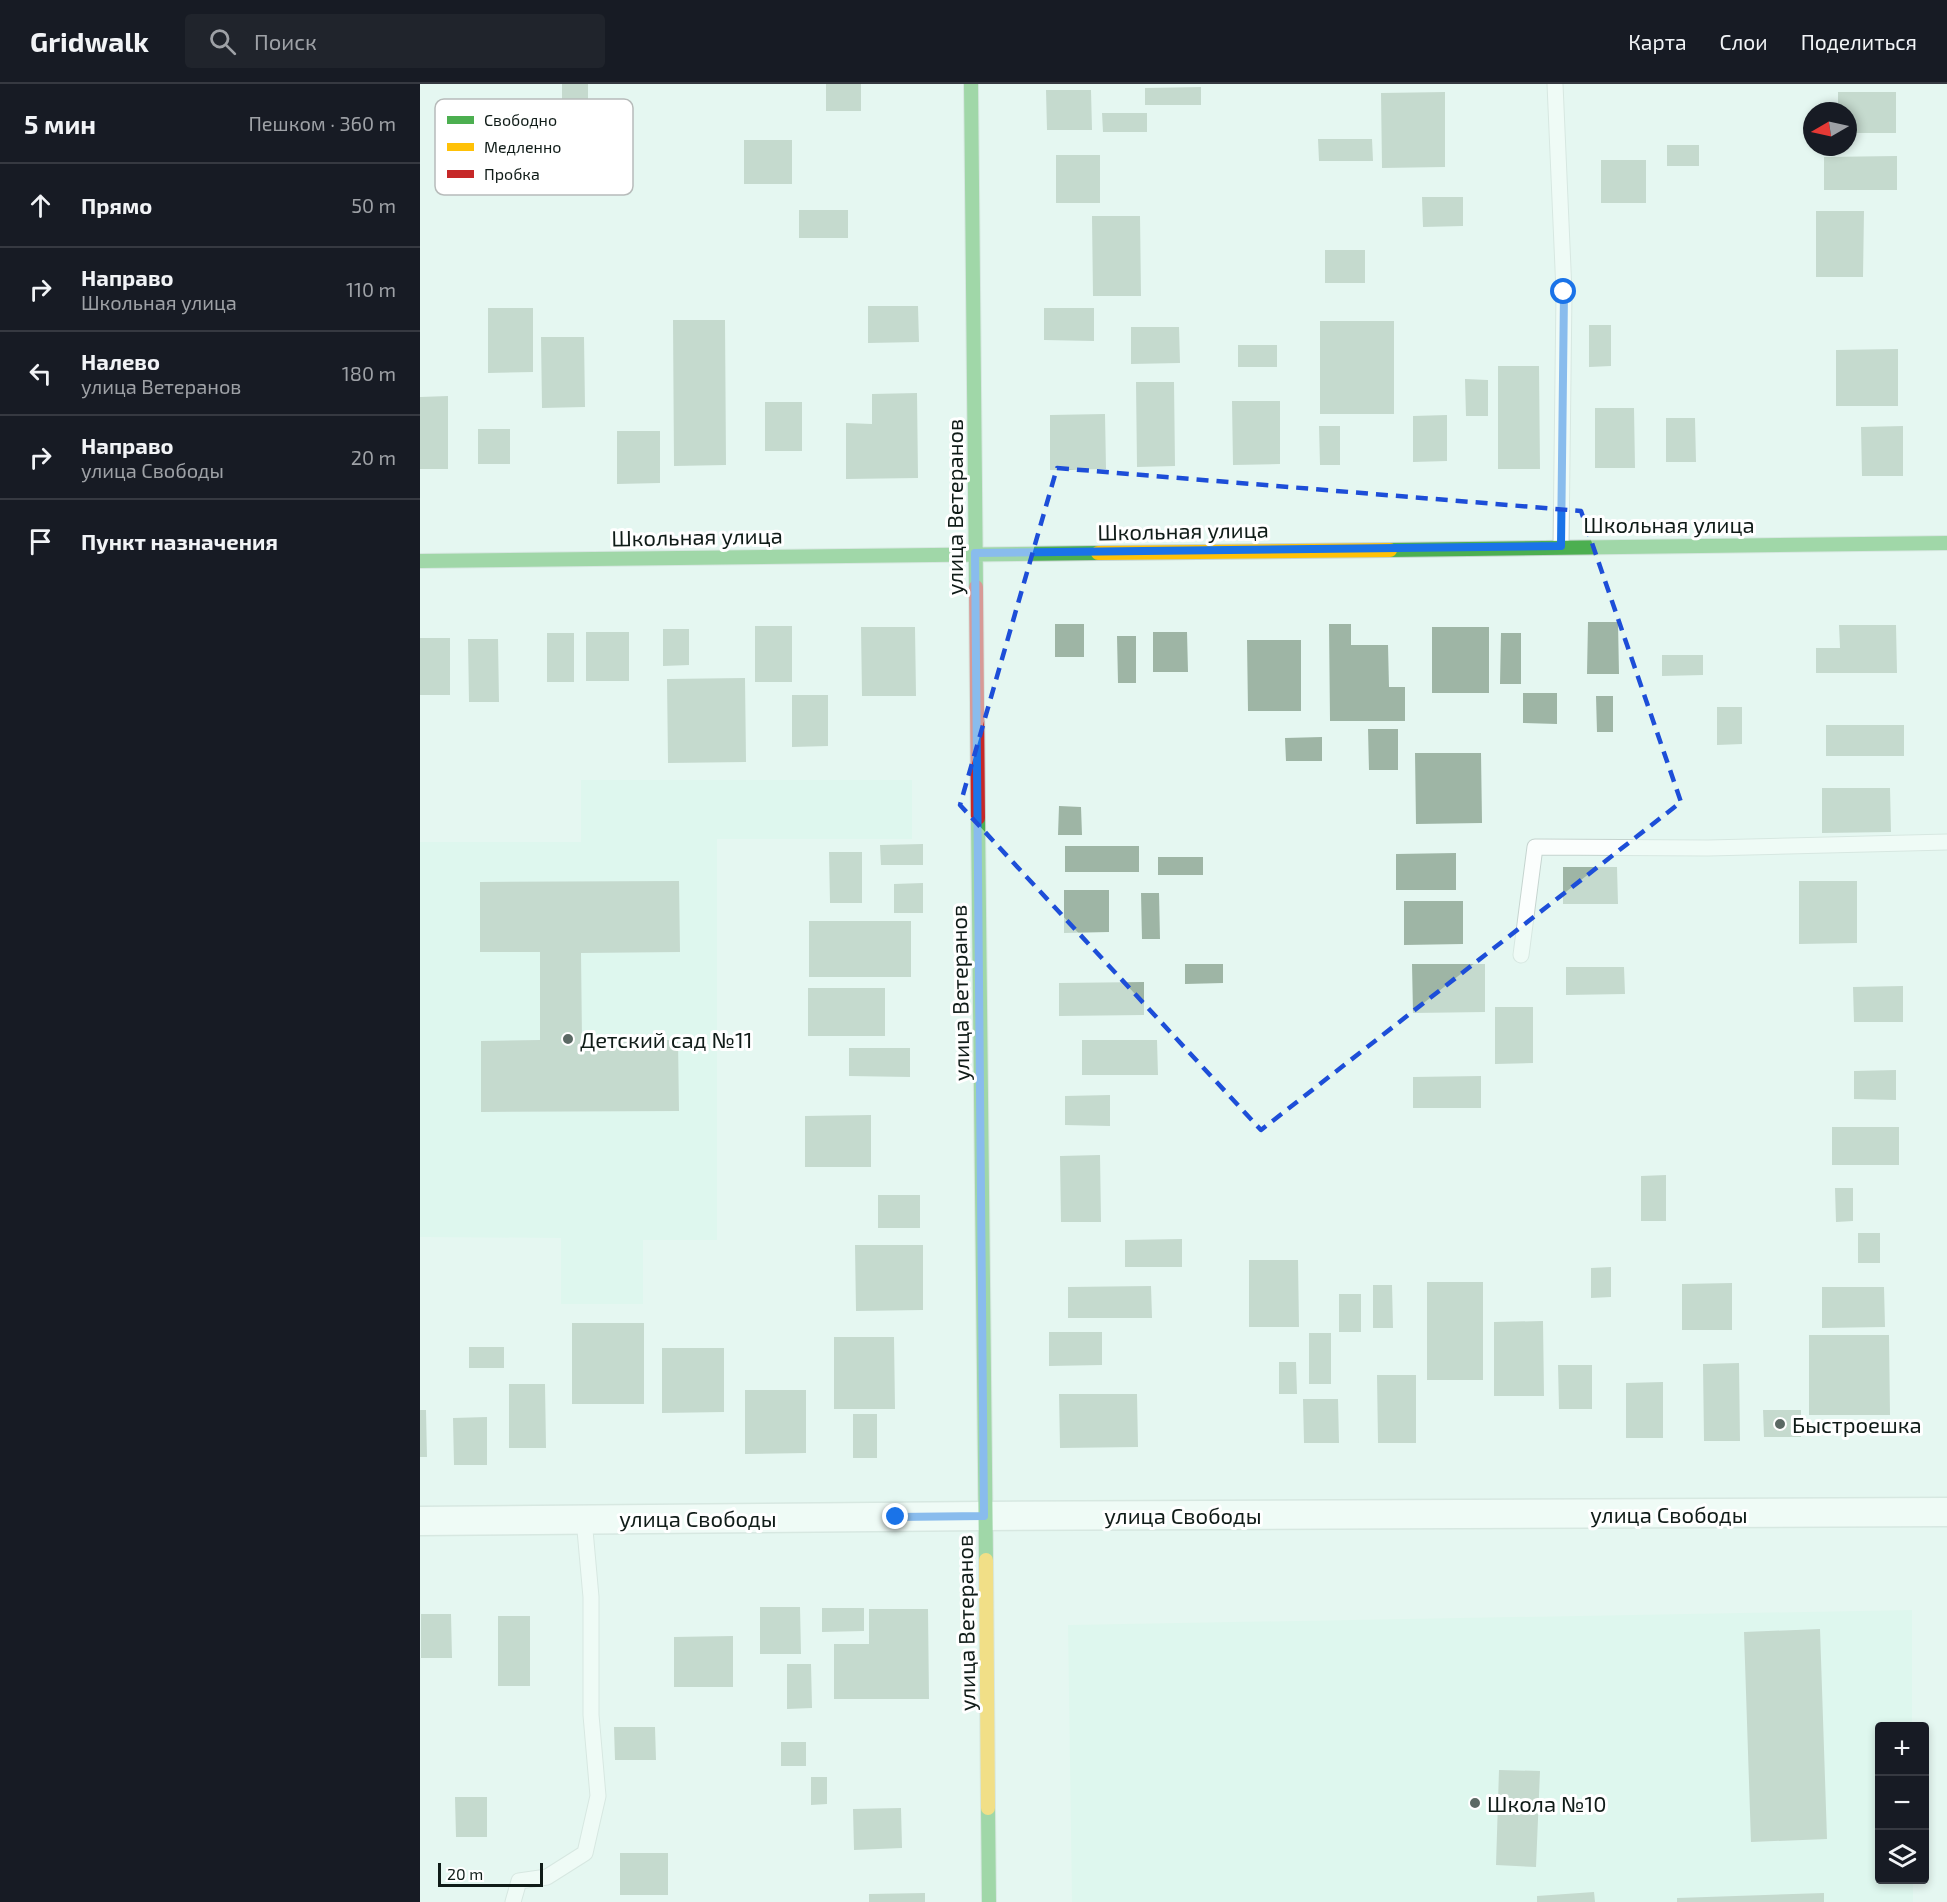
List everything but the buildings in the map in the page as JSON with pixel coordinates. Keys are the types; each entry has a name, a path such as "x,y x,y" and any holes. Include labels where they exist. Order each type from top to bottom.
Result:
{"street":[{"name":"улица Ветеранов","path":"971,84 989,1902"},
{"name":"Школьная улица","path":"420,561 1947,543"},
{"name":"улица Свободы","path":"420,1521 1947,1512"}],"lane":[{"path":"1555,84 1564,292 1561,546"},
{"path":"1521,955 1535,847 1708,848 1947,842"},
{"path":"513,1902 519,1881 547,1877 585,1852 598,1796 591,1715 591,1596 584,1519"}],"highlighted area":[{"path":"1057,468 1581,511 1681,802 1261,1130 960,805"}],"shaded area":[{"name":"Детский сад №11","path":"581,780 912,780 912,839 717,839 717,1240 643,1240 643,1304 561,1304 561,1238 420,1237 420,842 581,842"},
{"name":"Школа №10","path":"1912,1610 1912,1722 1875,1722 1875,1884 1913,1884 1913,1902 1072,1902 1068,1625"}],"traffic: fast":[{"path":"971,84 976,587"},
{"path":"1390,550 1947,543"},
{"path":"420,561 1098,553"},
{"path":"978,818 986,1560"},
{"path":"988,1808 989,1902"}],"traffic: slow":[{"path":"1098,553 1390,550"},
{"path":"986,1560 988,1808"}],"traffic: jam":[{"path":"976,587 978,818"}],"place":[{"name":"Детский сад №11","path":"568,1039"},
{"name":"Быстроешка","path":"1780,1424"},
{"name":"Школа №10","path":"1475,1803"}],"route":[{"path":"896,1517 984,1516 975,553 1561,546 1564,292"}]}
